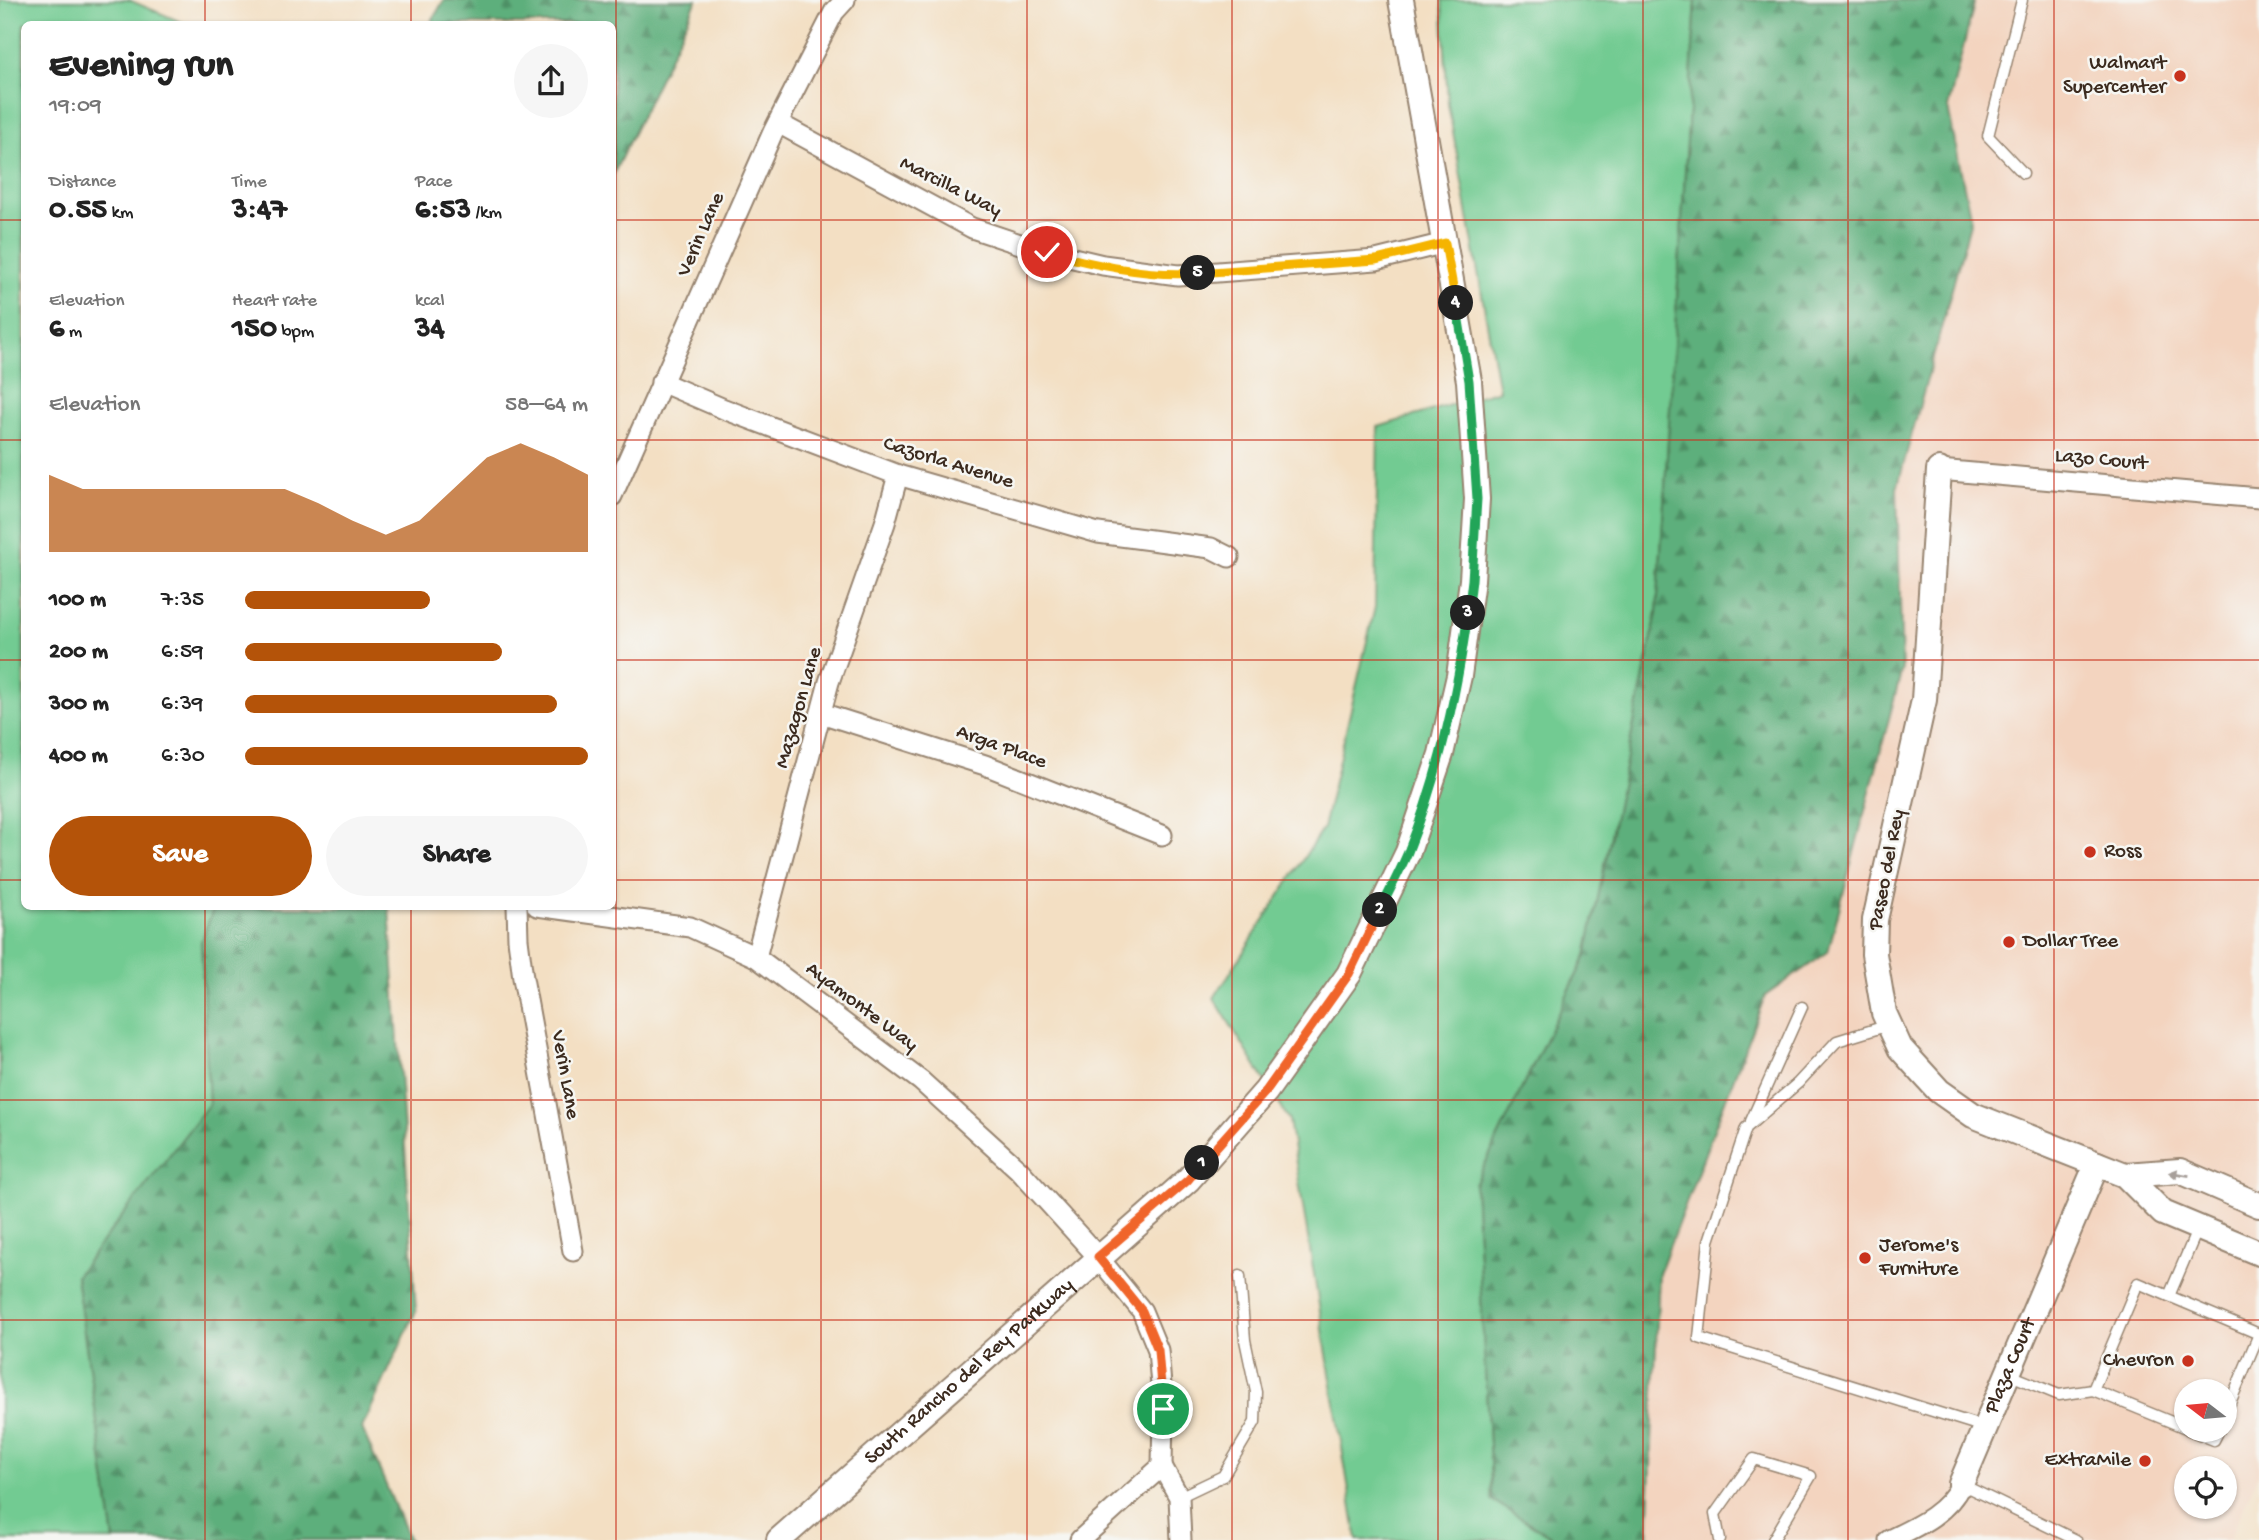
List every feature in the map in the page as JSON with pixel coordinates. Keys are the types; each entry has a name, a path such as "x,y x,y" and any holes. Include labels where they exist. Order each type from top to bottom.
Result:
{"street":[{"name":"Verin Lane","path":"616,487 778,123 834,12 845,0"},
{"name":"South Rancho del Rey Parkway","path":"779,1540 1188,1180 1266,1091 1349,974 1412,840 1441,754 1459,676 1472,580 1477,499 1469,381 1401,0"},
{"name":"Marcilla Way","path":"778,123 972,228 1035,249 1104,265 1178,275 1376,260 1445,243"},
{"name":"Cazorla Avenue","path":"661,382 724,409 898,475 1098,533 1211,548 1229,557"},
{"name":"Lazo Court","path":"1939,470 2259,498"},
{"name":"Paseo del Rey","path":"1939,470 1924,700 1875,920 1874,954 1884,1013 1900,1048 1938,1091 1973,1115 2125,1175 2163,1213 2259,1254"},
{"name":"Mazagon Lane","path":"756,957 829,682 885,523 898,475"},
{"name":"Arga Place","path":"821,713 985,765 1162,835"},
{"name":"Verin Lane","path":"517,910 523,978 573,1251"},
{"name":"Ayamonte Way","path":"566,910 690,927 756,957 921,1081 1019,1170 1098,1257 1142,1311 1158,1350 1163,1409 1162,1466"},
{"name":"Plaza Court","path":"1889,1540 1927,1521 1956,1495 2096,1164"},
{"name":"Paseo del Rey","path":"2125,1175 2180,1171 2259,1205"},
{"path":"1080,1540 1162,1466 1179,1497 1181,1540"}],"lane":[{"path":"2022,0 1988,136 2022,173"},
{"path":"1750,1125 1802,1007"},
{"path":"1890,1025 1837,1041 1798,1083 1746,1128 1709,1241 1699,1338 1986,1428"},
{"path":"2169,1296 2199,1228"},
{"path":"1179,1497 1223,1476 1255,1422 1256,1392 1245,1340 1240,1276"},
{"path":"2093,1390 2138,1283 2259,1334 2237,1386"},
{"path":"2008,1374 2059,1395 2093,1390 2174,1424"},
{"path":"1720,1540 1715,1514 1754,1460 1811,1476 1773,1540"},
{"path":"1961,1484 2076,1540"}],"shaded area":[{"path":"1975,0 2259,0 2259,1473 2229,1540 1648,1540 1659,1274 1765,996 1828,952 1902,669 1897,488 1971,220 1948,108"}],"green space":[{"path":"0,0 129,0 179,21 21,21 21,910 213,910 201,942 209,1104 76,1276 114,1540 0,1540"},
{"path":"444,0 697,0 616,169 616,21 432,21"},
{"path":"1442,0 1696,0 1657,613 1586,956 1475,1185 1492,1500 1557,1540 1357,1540 1289,1120 1214,998 1323,828 1375,607 1378,427 1499,390 1448,104"},
{"path":"1696,0 1975,0 1948,108 1971,220 1897,488 1902,669 1828,952 1765,996 1659,1274 1648,1540 1557,1540 1492,1500 1475,1185 1586,956 1657,613"},
{"path":"213,910 389,910 416,1311 362,1428 409,1540 114,1540 76,1276 209,1104 201,942"}],"place":[{"name":"Walmart Supercenter","path":"2180,76"},
{"name":"Ross","path":"2090,852"},
{"name":"Dollar Tree","path":"2009,942"},
{"name":"Jerome's Furniture","path":"1865,1258"},
{"name":"Chevron","path":"2188,1361"},
{"name":"ExtraMile","path":"2145,1461"}],"route":[{"path":"1047,252 1104,265 1178,275 1376,260 1445,243 1469,381 1477,499 1472,580 1459,676 1441,754 1408,852 1349,974 1266,1091 1188,1180 1098,1257 1142,1311 1158,1350 1163,1409"}]}
